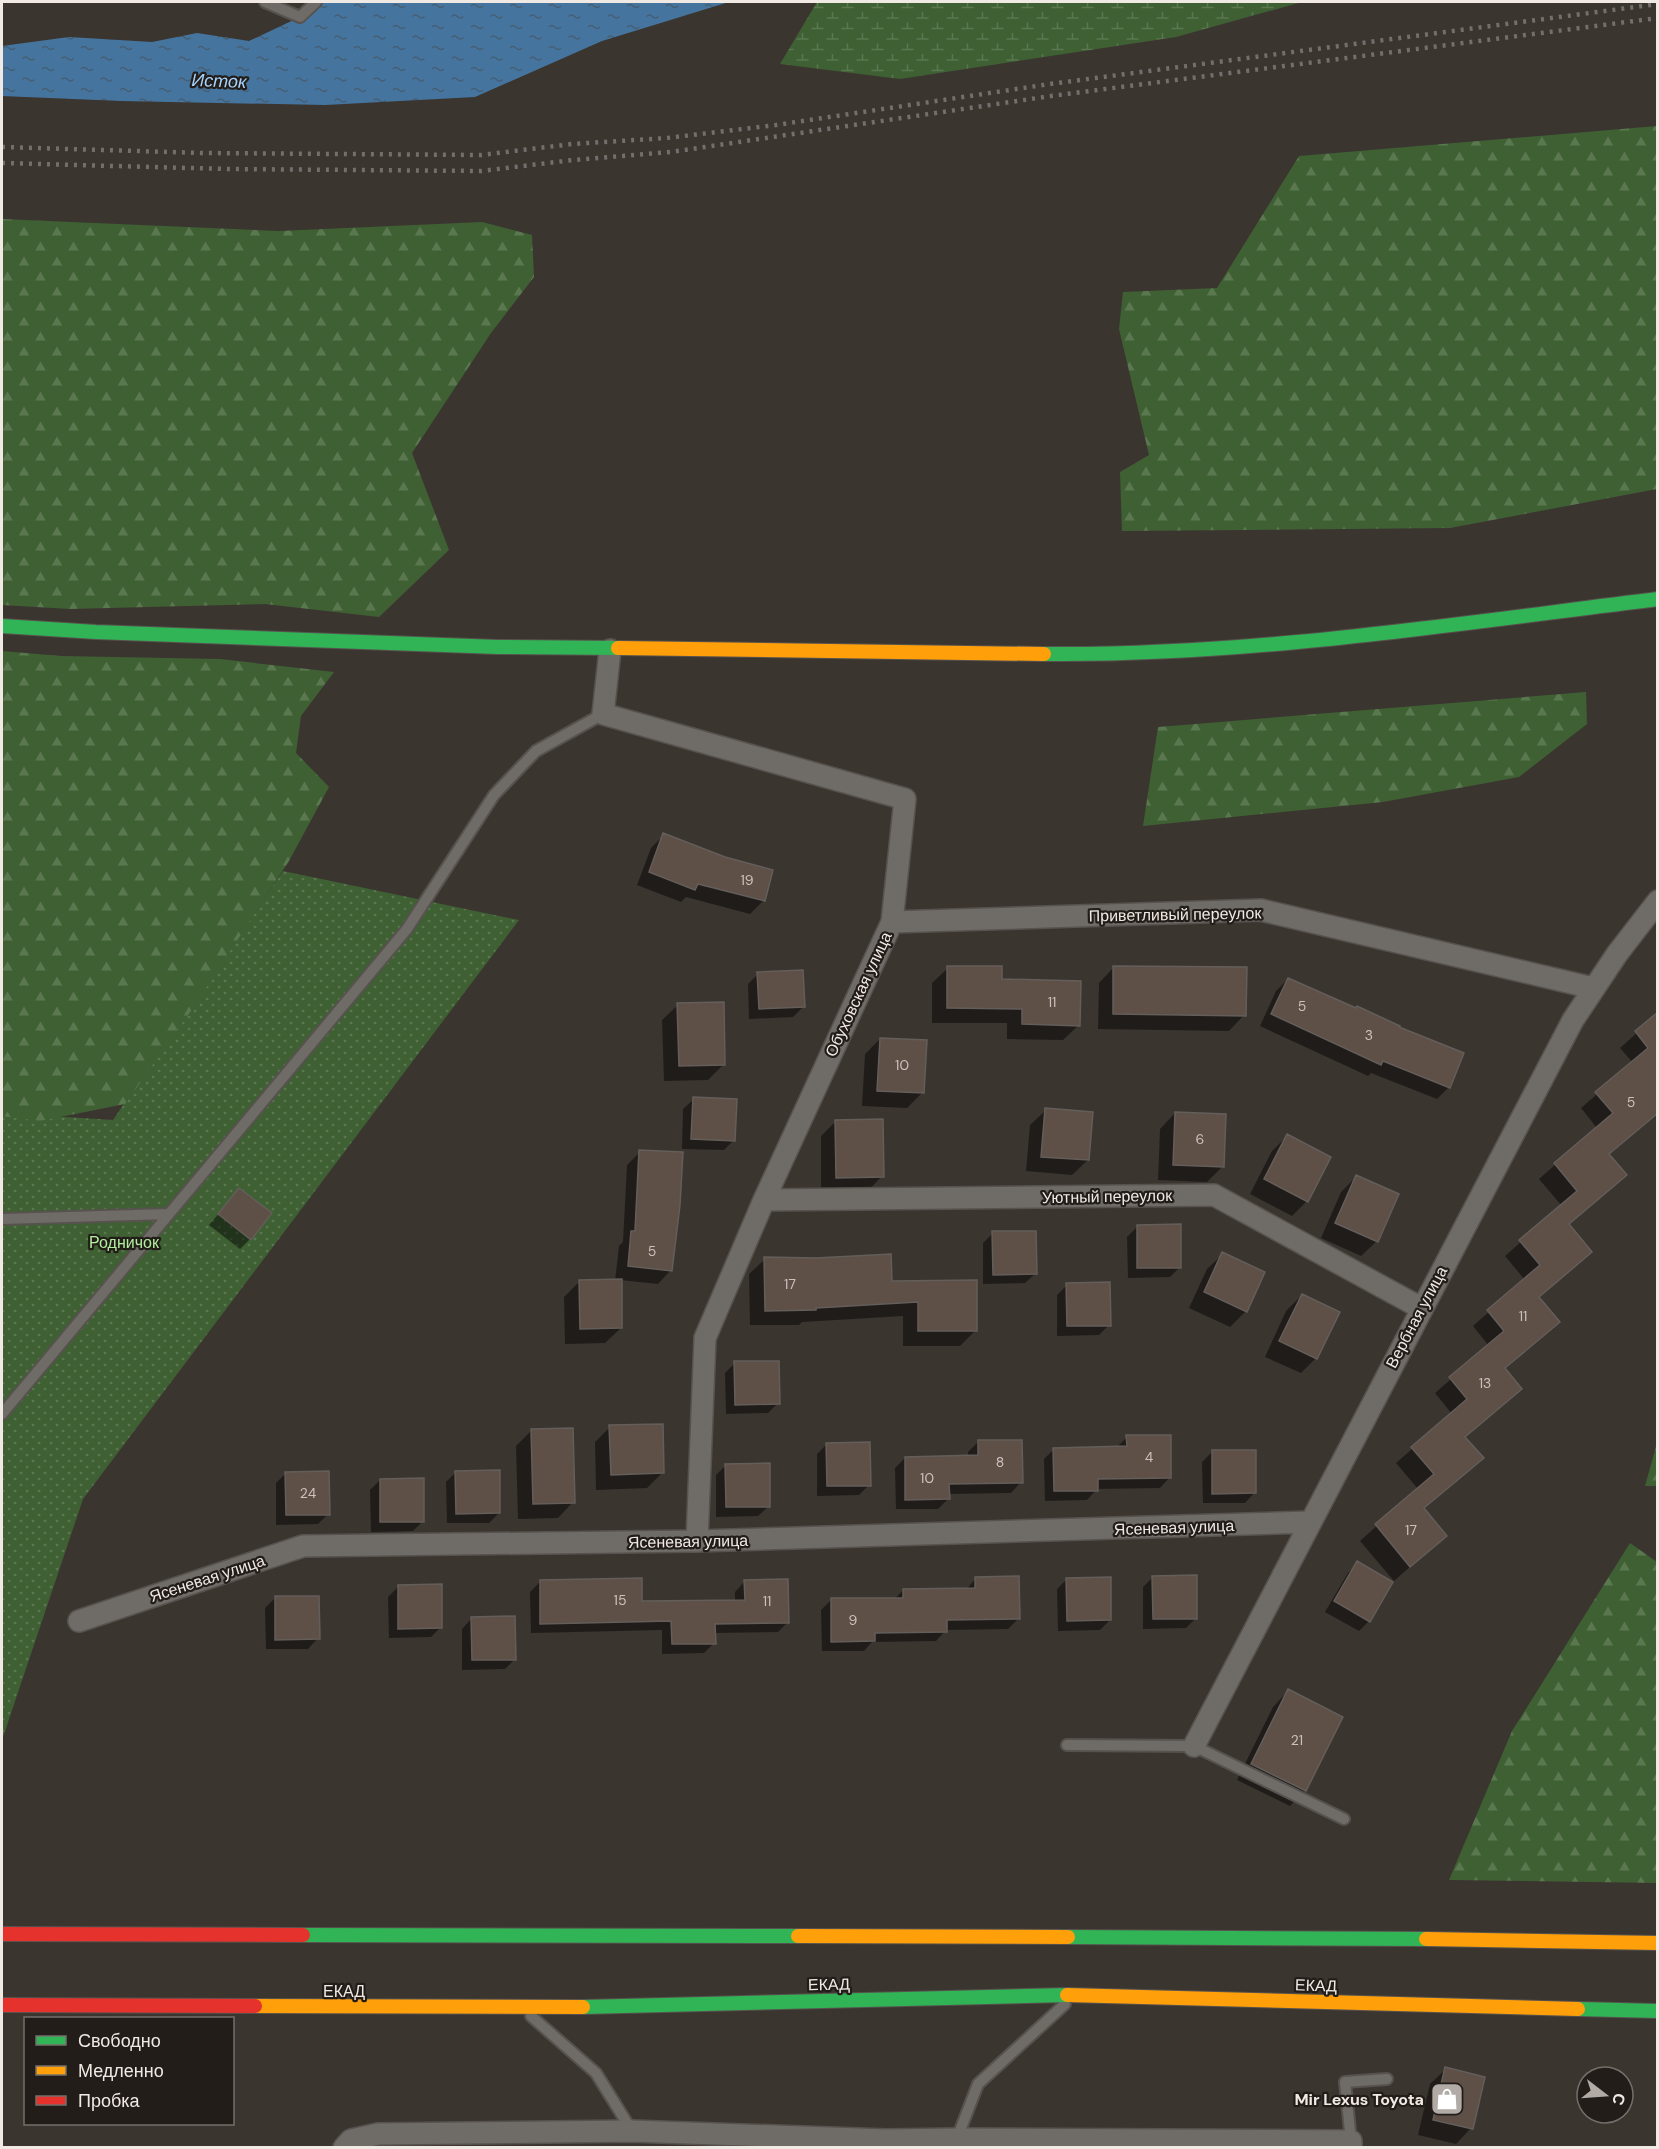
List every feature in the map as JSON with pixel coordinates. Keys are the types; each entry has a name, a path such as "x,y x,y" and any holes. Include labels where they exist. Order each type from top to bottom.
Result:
{"main road":[{"path":"2,626 96,632 610,650 1068,654 1201,651 1383,633 1658,599"},
{"path":"2,1934 407,1937 1374,1938 1658,1943"},
{"name":"ЕКАД","path":"2,2006 522,2008 1075,1995 1658,2011"}],"street":[{"path":"603,714 610,650"},
{"name":"Обуховская улица","path":"603,714 905,799 892,922 764,1200 705,1338 697,1541"},
{"name":"Вербная улица","path":"1194,1746 1573,1020 1593,988 1658,901"},
{"name":"Приветливый переулок","path":"892,922 1262,910 1593,988"},
{"name":"Уютный переулок","path":"764,1200 1214,1195 1421,1308"},
{"name":"Ясеневая улица","path":"79,1621 303,1546 697,1541 1309,1522"},
{"path":"347,2144 378,2134 632,2131 888,2144 1351,2144"}],"lane":[{"path":"265,2 300,17 316,2"},
{"path":"2,1414 407,929 494,795 536,751 603,714"},
{"path":"2,1220 169,1214"},
{"path":"1066,1745 1194,1746 1344,1819"},
{"path":"956,2143 978,2084 1075,1995"},
{"path":"522,2008 596,2073 632,2131"},
{"path":"1351,2144 1345,2082 1387,2079"}],"green space":[{"path":"817,2 1302,2 1176,37 900,79 780,64"},
{"path":"1657,126 1657,489 1450,528 1122,531 1120,472 1149,455 1119,329 1123,292 1217,288 1299,156"},
{"path":"2,219 279,231 482,222 532,235 534,277 491,333 412,453 449,550 379,617 265,604 70,609 2,605"},
{"path":"2,651 61,656 220,659 334,672 301,716 296,753 329,787 289,861 193,1008 125,1104 40,1121 2,1116"},
{"path":"1586,692 1587,724 1519,777 1383,802 1143,826 1158,727"},
{"name":"Родничок","path":"283,871 519,920 83,1499 2,1740 2,1113 113,1120"},
{"path":"1657,1443 1657,1486 1645,1486"},
{"path":"1630,1543 1657,1562 1657,1883 1449,1880 1512,1731"}],"water":[{"name":"Исток","path":"316,2 729,2 602,41 475,97 325,105 2,96 2,46 69,37 152,42 197,33 249,41 300,17"}],"building":[{"path":"663,833 725,857 773,870 765,901 698,884 695,890 649,872"},
{"path":"947,966 1002,966 1002,979 1081,981 1080,1026 1022,1024 1022,1009 947,1008"},
{"path":"1113,966 1247,967 1246,1016 1113,1014"},
{"path":"803,970 805,1007 759,1009 757,972"},
{"path":"1288,978 1464,1053 1450,1088 1383,1061 1381,1065 1271,1014"},
{"path":"724,1002 725,1065 679,1066 677,1003"},
{"path":"1658,1012 1658,1113 1609,1154 1627,1175 1569,1224 1592,1252 1539,1297 1560,1322 1505,1368 1522,1389 1465,1437 1484,1458 1424,1508 1447,1536 1410,1567 1375,1524 1434,1474 1411,1447 1467,1399 1449,1377 1504,1331 1487,1310 1540,1265 1519,1240 1577,1191 1554,1163 1613,1113 1595,1092 1648,1048 1635,1031"},
{"path":"880,1038 927,1040 924,1093 877,1091"},
{"path":"693,1097 737,1099 735,1141 691,1139"},
{"path":"1045,1108 1093,1112 1089,1160 1041,1157"},
{"path":"1175,1112 1226,1114 1224,1167 1173,1165"},
{"path":"883,1119 884,1177 836,1178 835,1120"},
{"path":"1287,1134 1331,1157 1308,1202 1264,1179"},
{"path":"639,1150 683,1152 680,1205 672,1271 628,1266 631,1231 635,1231"},
{"path":"1356,1175 1399,1194 1378,1242 1335,1223"},
{"path":"239,1188 272,1213 251,1240 218,1214"},
{"path":"1181,1224 1181,1268 1137,1268 1137,1225"},
{"path":"992,1231 1036,1231 1037,1274 993,1275"},
{"path":"1222,1252 1265,1272 1247,1312 1204,1292"},
{"path":"891,1254 892,1281 977,1280 977,1331 918,1331 918,1302 816,1308 816,1310 765,1311 764,1257 816,1258"},
{"path":"622,1279 622,1328 580,1329 579,1280"},
{"path":"1110,1282 1111,1326 1067,1326 1066,1283"},
{"path":"1302,1294 1340,1312 1317,1359 1279,1341"},
{"path":"734,1361 779,1361 780,1404 735,1405"},
{"path":"663,1424 664,1473 611,1475 609,1425"},
{"path":"573,1428 575,1503 533,1504 531,1429"},
{"path":"1126,1435 1171,1435 1171,1478 1098,1479 1098,1491 1054,1491 1053,1448 1127,1446"},
{"path":"978,1440 1022,1440 1023,1483 949,1484 950,1499 905,1500 905,1457 978,1455"},
{"path":"870,1442 871,1486 827,1486 826,1443"},
{"path":"1212,1450 1256,1450 1256,1493 1212,1494"},
{"path":"770,1463 770,1507 726,1507 725,1464"},
{"path":"500,1470 500,1513 456,1514 455,1471"},
{"path":"329,1471 330,1515 286,1515 285,1472"},
{"path":"424,1478 424,1522 380,1522 380,1479"},
{"path":"1357,1561 1393,1582 1370,1622 1334,1601"},
{"path":"1197,1575 1197,1619 1153,1619 1152,1576"},
{"path":"1019,1576 1020,1619 947,1620 947,1632 875,1633 875,1641 831,1642 831,1598 903,1598 903,1589 975,1588 975,1577"},
{"path":"1111,1577 1111,1620 1067,1621 1066,1578"},
{"path":"642,1578 642,1601 745,1600 744,1580 788,1579 789,1623 715,1624 716,1644 672,1644 671,1621 540,1624 540,1580"},
{"path":"442,1584 442,1628 398,1629 398,1585"},
{"path":"275,1596 319,1596 320,1639 275,1640"},
{"path":"515,1616 516,1660 472,1660 471,1617"},
{"path":"1288,1689 1343,1717 1306,1791 1251,1764"},
{"path":"1445,2067 1485,2077 1473,2129 1433,2120"}],"railway":[{"path":"2,147 203,153 481,155 572,144 667,138 776,125 1050,84 1658,4"},
{"path":"2,163 227,169 481,171 671,152 1051,96 1658,18"}],"traffic: fast":[{"path":"1044,654 1198,650 1275,644 1352,637 1658,599"},
{"path":"2,626 96,632 498,647 618,648"},
{"path":"303,1935 798,1936"},
{"path":"1068,1937 1426,1939"},
{"path":"583,2007 1067,1995"},
{"path":"1578,2009 1658,2011"}],"traffic: slow":[{"path":"618,648 1044,654"},
{"path":"798,1936 1068,1937"},
{"path":"1426,1939 1658,1943"},
{"path":"1067,1995 1578,2009"},
{"path":"255,2006 583,2007"}],"traffic: jam":[{"path":"2,1934 303,1935"},
{"path":"2,2005 255,2006"}],"place":[{"name":"Mir Lexus Toyota","path":"1447,2099"}]}
